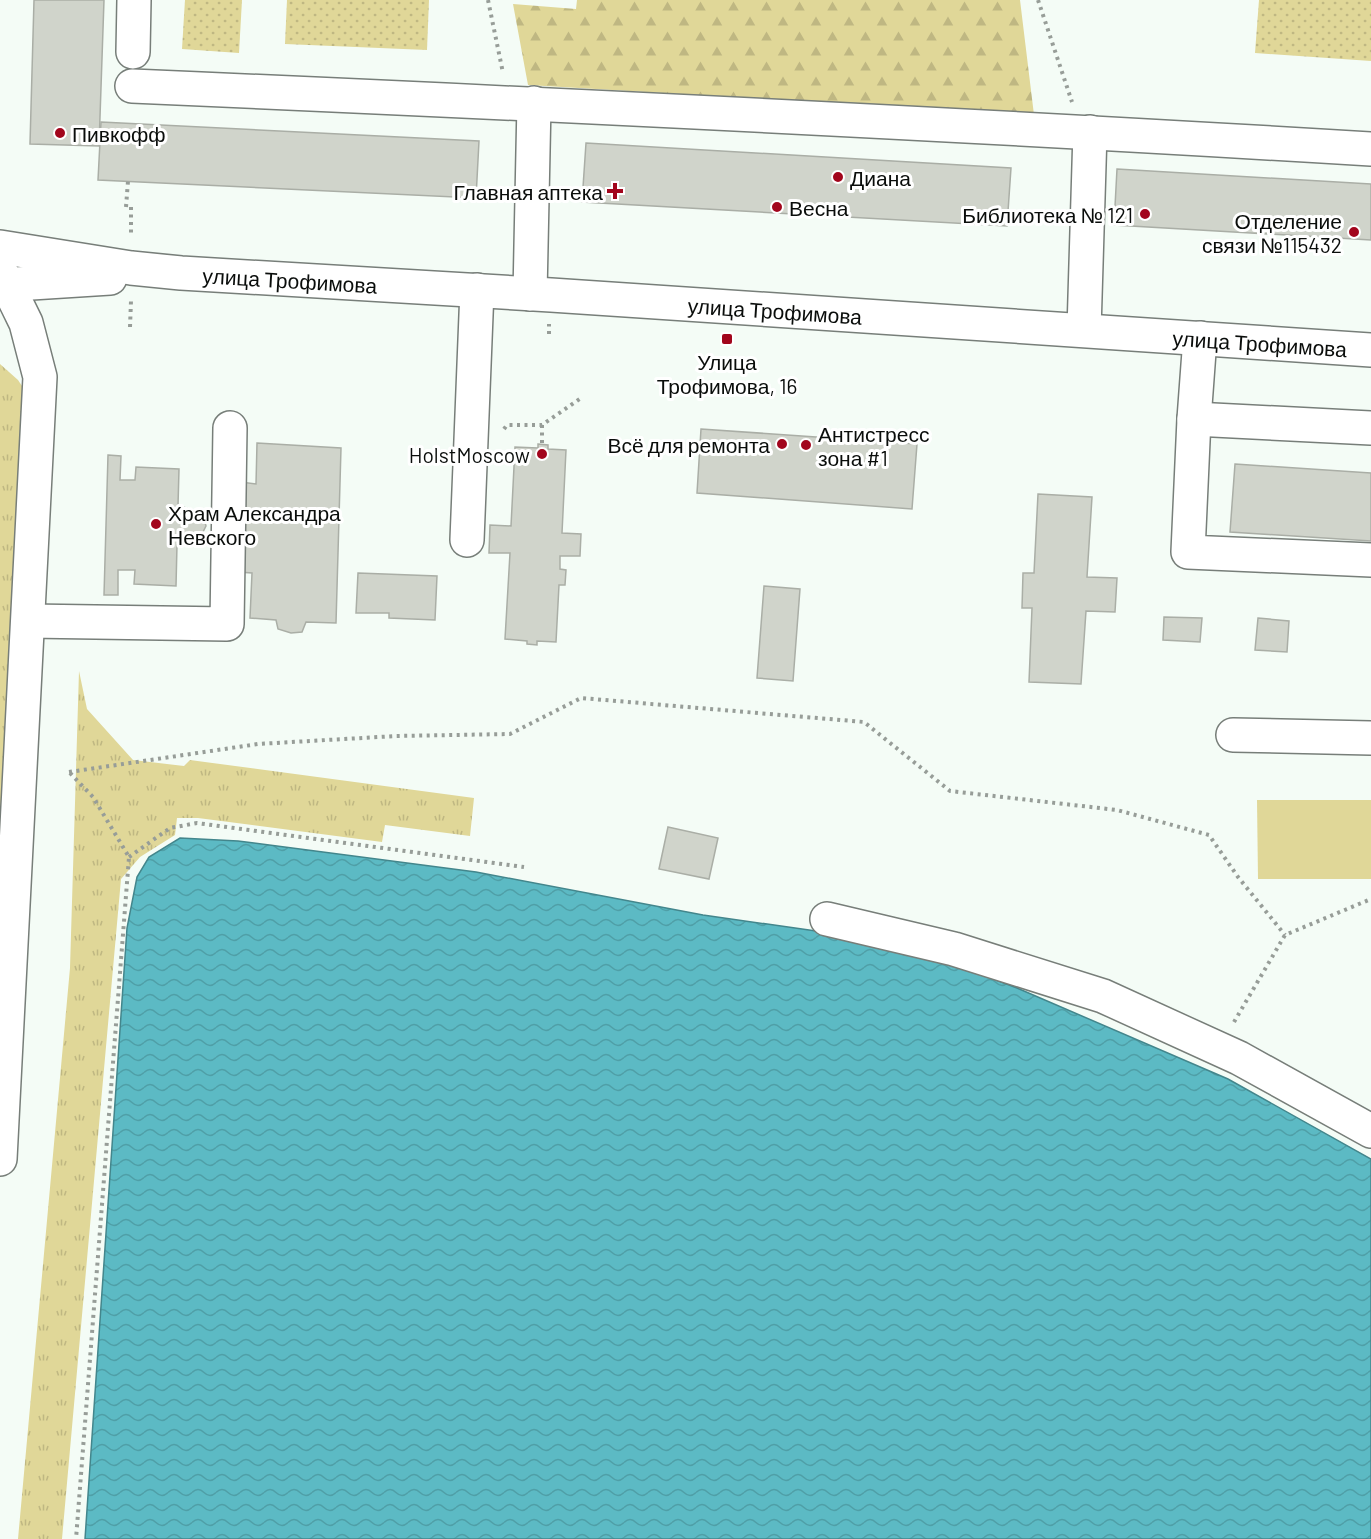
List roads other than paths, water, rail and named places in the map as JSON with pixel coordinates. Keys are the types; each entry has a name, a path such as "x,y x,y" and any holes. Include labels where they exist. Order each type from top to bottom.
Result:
{"main road":[{"path":"133,52 134,0"},
{"path":"132,86 534,103 1371,149"},
{"path":"530,294 534,103"},
{"path":"1084,330 1090,132"},
{"name":"улица Трофимова","path":"0,247 131,268 181,273 477,290 1371,350"},
{"name":"улица Трофимова","path":"2,280 181,273"},
{"path":"0,1159 40,377 26,323 2,280"},
{"path":"467,540 477,290"},
{"path":"1200,338 1188,552 1371,560"},
{"path":"1194,419 1371,428"},
{"path":"29,621 226,624 230,428"},
{"path":"1233,735 1371,738"},
{"path":"827,919 954,949 1102,996 1239,1058 1371,1131"}],"water":[{"path":"180,838 238,841 476,872 703,915 823,932 933,956 1017,988 1228,1079 1371,1159 1371,1539 85,1539 127,928 137,877 149,857"}],"place":[{"name":"Пивкофф","path":"60,133"},
{"name":"Диана","path":"838,177"},
{"name":"Главная аптека","path":"615,191"},
{"name":"Весна","path":"777,207"},
{"name":"Библиотека № 121","path":"1145,214"},
{"name":"Отделение связи №115432","path":"1354,232"},
{"name":"Улица Трофимова, 16","path":"727,339"},
{"name":"Всё для ремонта","path":"782,444"},
{"name":"Антистресс зона #1","path":"806,445"},
{"name":"HolstMoscow","path":"542,454"},
{"name":"Храм Александра Невского","path":"156,524"}]}
